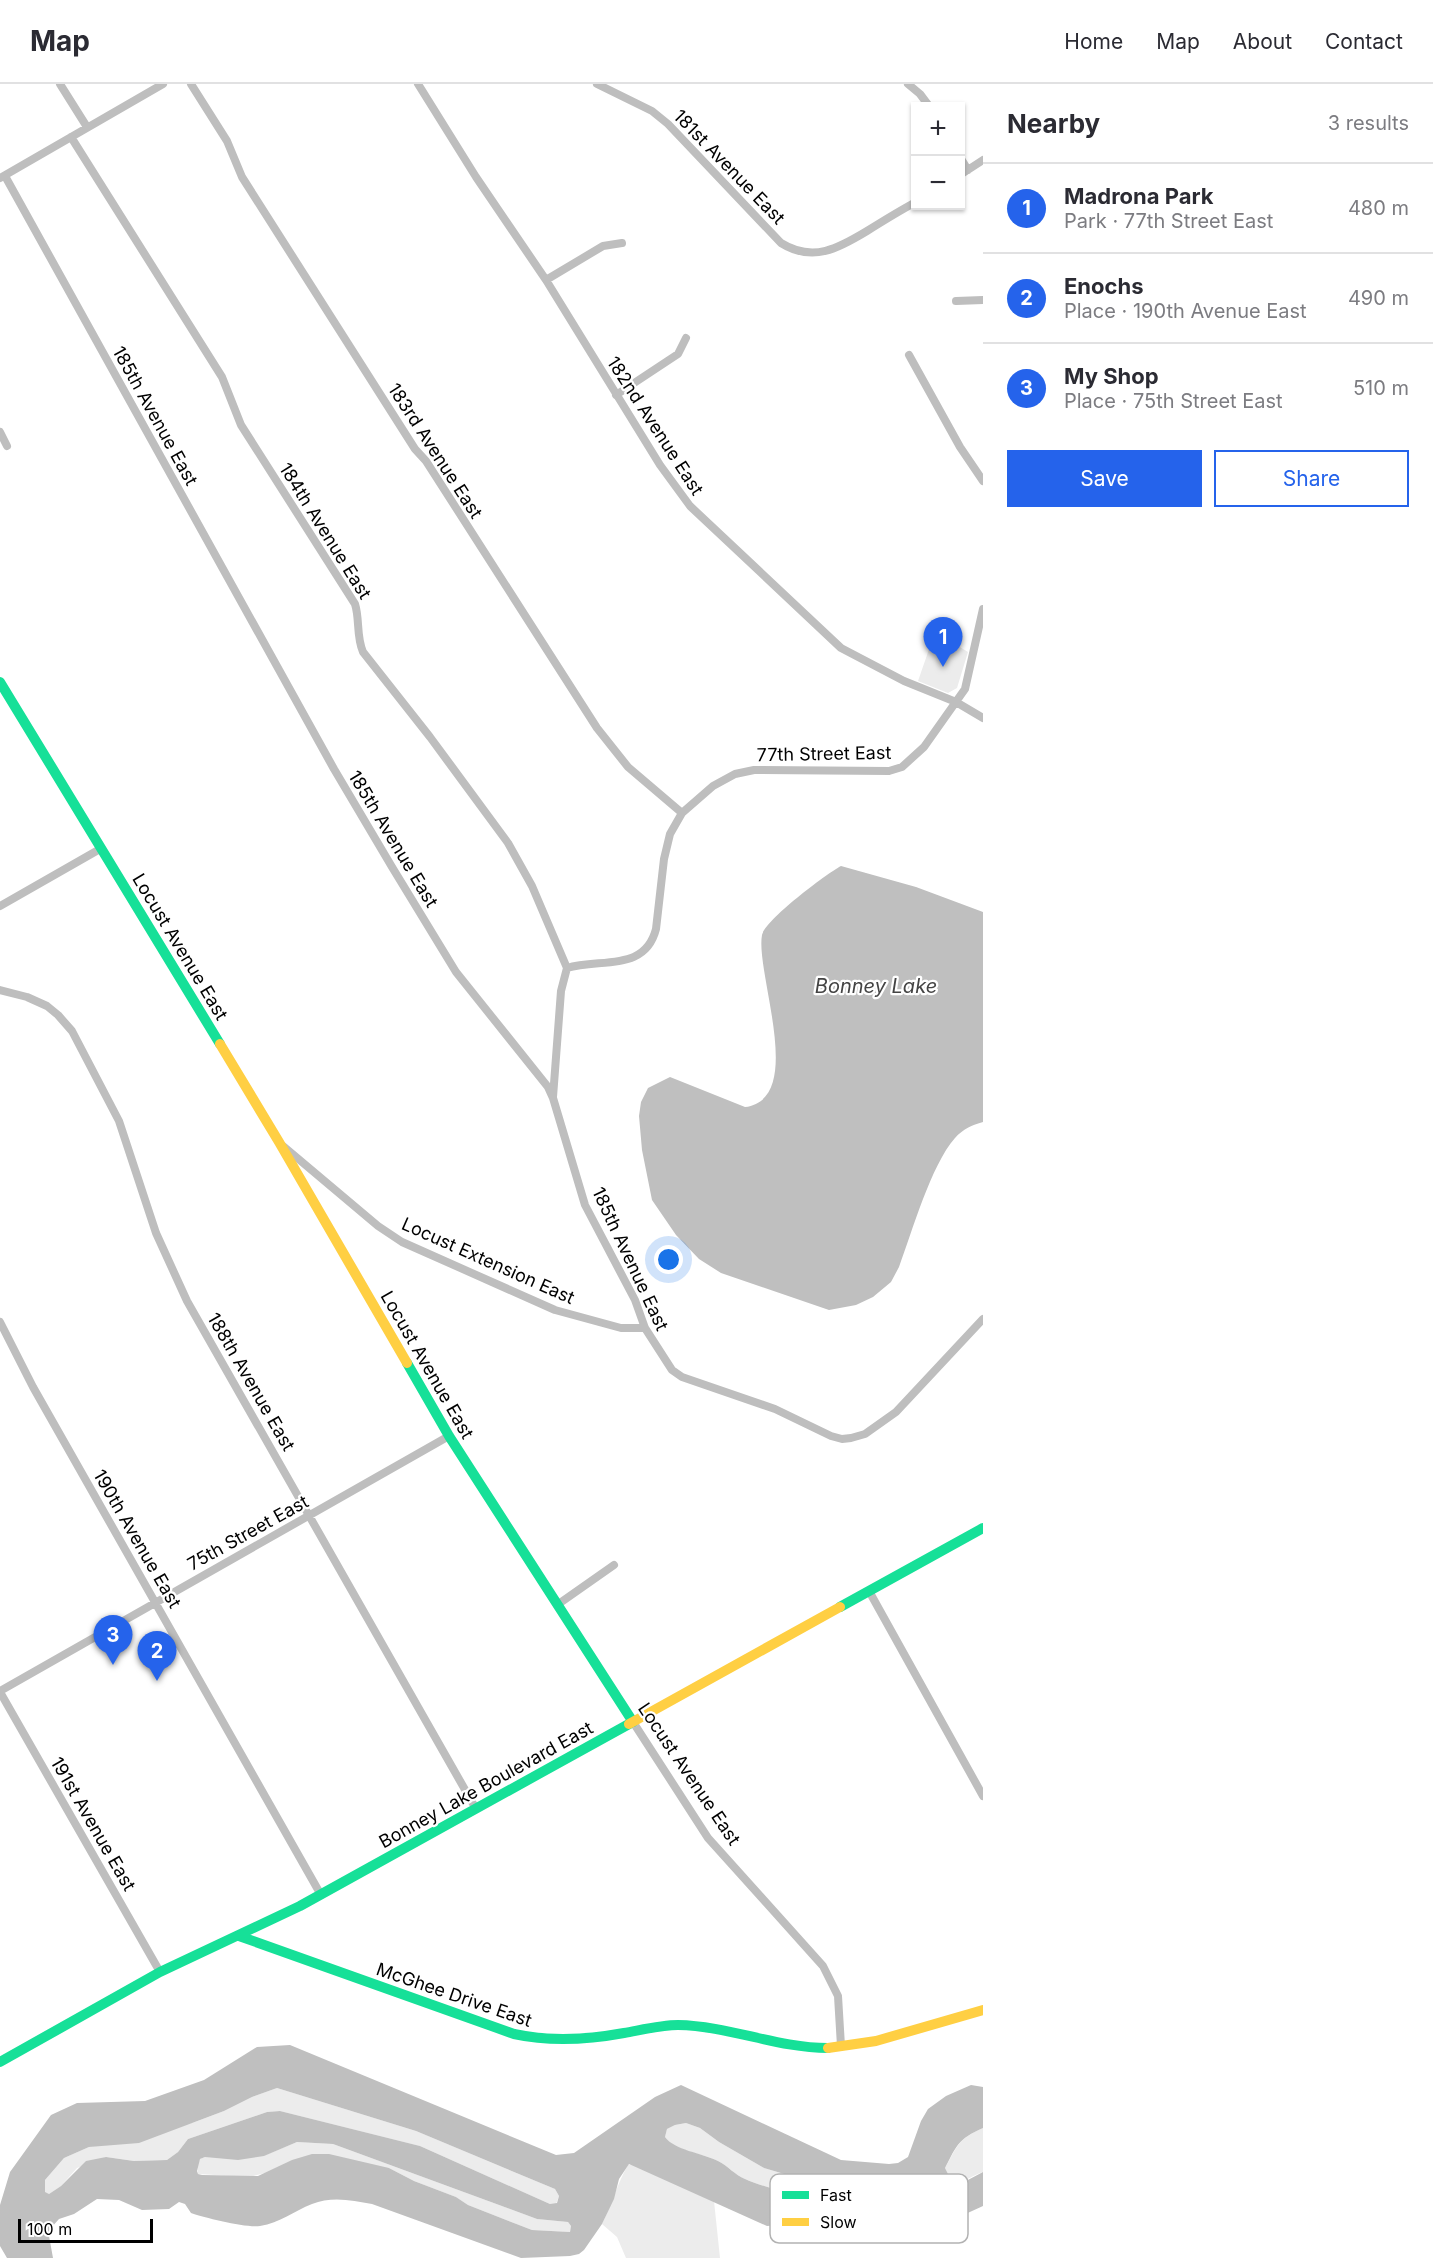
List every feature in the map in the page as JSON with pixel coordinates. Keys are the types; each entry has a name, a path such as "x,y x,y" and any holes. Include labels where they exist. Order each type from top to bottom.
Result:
{"street":[{"path":"60,84 87,127"},
{"path":"2,177 163,84"},
{"name":"183rd Avenue East","path":"191,84 227,141 242,177 415,449 426,461 597,728 628,766 681,813"},
{"name":"182nd Avenue East","path":"418,84 483,187 546,280 660,465 690,506 841,648 904,681 956,702 983,718"},
{"name":"181st Avenue East","path":"597,84 607,91 643,106 660,117 781,243 789,248 807,253 823,253 837,248 911,204"},
{"path":"908,84 926,102"},
{"name":"184th Avenue East","path":"71,137 222,377 241,425 355,604 359,620 358,638 363,652 430,737 508,843 532,886 567,968"},
{"path":"965,172 983,160"},
{"path":"965,165 968,170"},
{"name":"185th Avenue East","path":"2,177 334,770 392,867 456,972 538,1074 553,1098 585,1205 635,1300 645,1328 672,1370 682,1377 775,1409 842,1439 851,1438 865,1434 896,1412 983,1319"},
{"path":"546,280 603,246 622,243"},
{"path":"956,301 983,300"},
{"path":"616,395 678,354 686,338"},
{"path":"909,355 968,461 983,482"},
{"path":"0,432 7,446"},
{"name":"77th Street East","path":"567,968 581,964 625,960 642,953 651,945 656,929 670,834 681,813 720,782 743,771 876,772 897,770 908,763 924,747 965,689 983,609"},
{"name":"Locust Avenue East","path":"0,682 279,1142 449,1437 708,1838 823,1966 838,1996 841,2046"},
{"path":"0,906 100,849"},
{"path":"553,1098 561,991 567,968"},
{"name":"188th Avenue East","path":"0,990 27,997 47,1006 72,1031 118,1121 153,1225 175,1279 476,1809"},
{"name":"Locust Extension East","path":"279,1142 378,1226 402,1242 555,1310 621,1328 645,1328"},
{"name":"190th Avenue East","path":"1,1328 321,1895"},
{"name":"75th Street East","path":"0,1692 449,1437"},
{"name":"Bonney Lake Boulevard East","path":"1,2060 160,1972 321,1895 983,1528"},
{"path":"557,1605 614,1565"},
{"path":"869,1591 983,1797"},
{"name":"191st Avenue East","path":"0,1692 160,1972"},
{"name":"McGhee Drive East","path":"239,1936 527,2038 568,2040 689,2025 720,2029 794,2047 841,2046 881,2040 983,2010"}],"shaded area":[{"path":"935,632 968,652 957,688 948,693 918,681"},
{"path":"277,2088 416,2131 555,2189 559,2196 556,2204 550,2204 420,2146 280,2111 267,2112 188,2139 178,2152 167,2160 134,2161 106,2157 77,2168 61,2186 49,2194 45,2193 45,2180 64,2158 89,2147 195,2122"},
{"path":"686,2123 700,2128 719,2142 764,2168 784,2174 770,2174 770,2188 754,2183 718,2161 682,2149 669,2142 665,2137 667,2129"},
{"path":"983,2128 983,2172 968,2178 968,2174 948,2174 945,2168 960,2143"},
{"path":"297,2142 333,2144 537,2219 568,2222 571,2226 570,2232 532,2230 468,2205 456,2197 414,2181 389,2168 269,2172 249,2177 198,2174 197,2165 200,2159 205,2157 263,2156"},
{"path":"632,2164 714,2201 720,2258 626,2258 617,2237 602,2224 624,2172 628,2165"}],"water":[{"name":"Bonney Lake","path":"841,866 916,887 983,912 983,1122 961,1132 946,1150 930,1181 899,1267 891,1282 873,1297 856,1305 829,1310 721,1273 699,1259 676,1235 652,1200 642,1150 639,1116 641,1102 648,1088 670,1077 745,1107 763,1099 773,1082 776,1059 762,953 762,935 784,909 810,887"},
{"path":"290,2045 556,2155 574,2153 655,2097 681,2085 841,2160 898,2163 908,2157 921,2121 928,2109 946,2096 971,2085 983,2087 983,2128 959,2144 945,2168 948,2174 784,2174 764,2168 719,2142 700,2128 686,2123 675,2125 667,2129 665,2137 675,2145 718,2161 741,2177 770,2188 770,2226 629,2164 619,2179 614,2199 602,2224 584,2250 570,2256 521,2258 372,2204 349,2200 334,2199 319,2202 274,2222 260,2226 245,2226 191,2213 185,2204 179,2202 169,2209 142,2210 119,2200 97,2199 74,2214 59,2219 50,2229 53,2258 7,2258 0,2246 0,2205 10,2172 51,2115 77,2103 145,2101 204,2080 257,2047","holes":["277,2088 416,2131 555,2189 559,2196 557,2203 550,2204 420,2146 280,2111 267,2112 188,2139 178,2152 167,2160 134,2161 106,2157 86,2161 61,2186 49,2194 45,2192 45,2180 64,2158 89,2147 139,2143","297,2142 333,2144 537,2219 568,2222 571,2226 570,2232 532,2230 468,2205 456,2197 414,2181 389,2168 329,2154 312,2154 292,2160 258,2176 202,2175 197,2171 200,2159 205,2157 238,2160 264,2156"]},
{"path":"983,2172 983,2206 968,2213 968,2180"}],"traffic: fast":[{"path":"0,682 220,1044"},
{"path":"407,1363 449,1436 633,1722"},
{"path":"840,1607 983,1528"},
{"path":"0,2062 160,1972 300,1906 629,1724"},
{"path":"239,1936 514,2034 541,2038 582,2039 678,2025 716,2029 790,2045 828,2048"}],"traffic: slow":[{"path":"220,1044 407,1363"},
{"path":"629,1724 840,1607"},
{"path":"828,2048 876,2041 983,2010"}],"place":[{"name":"Madrona Park","path":"943,667"},
{"name":"My Shop","path":"113,1665"},
{"name":"Enochs","path":"157,1681"}]}
